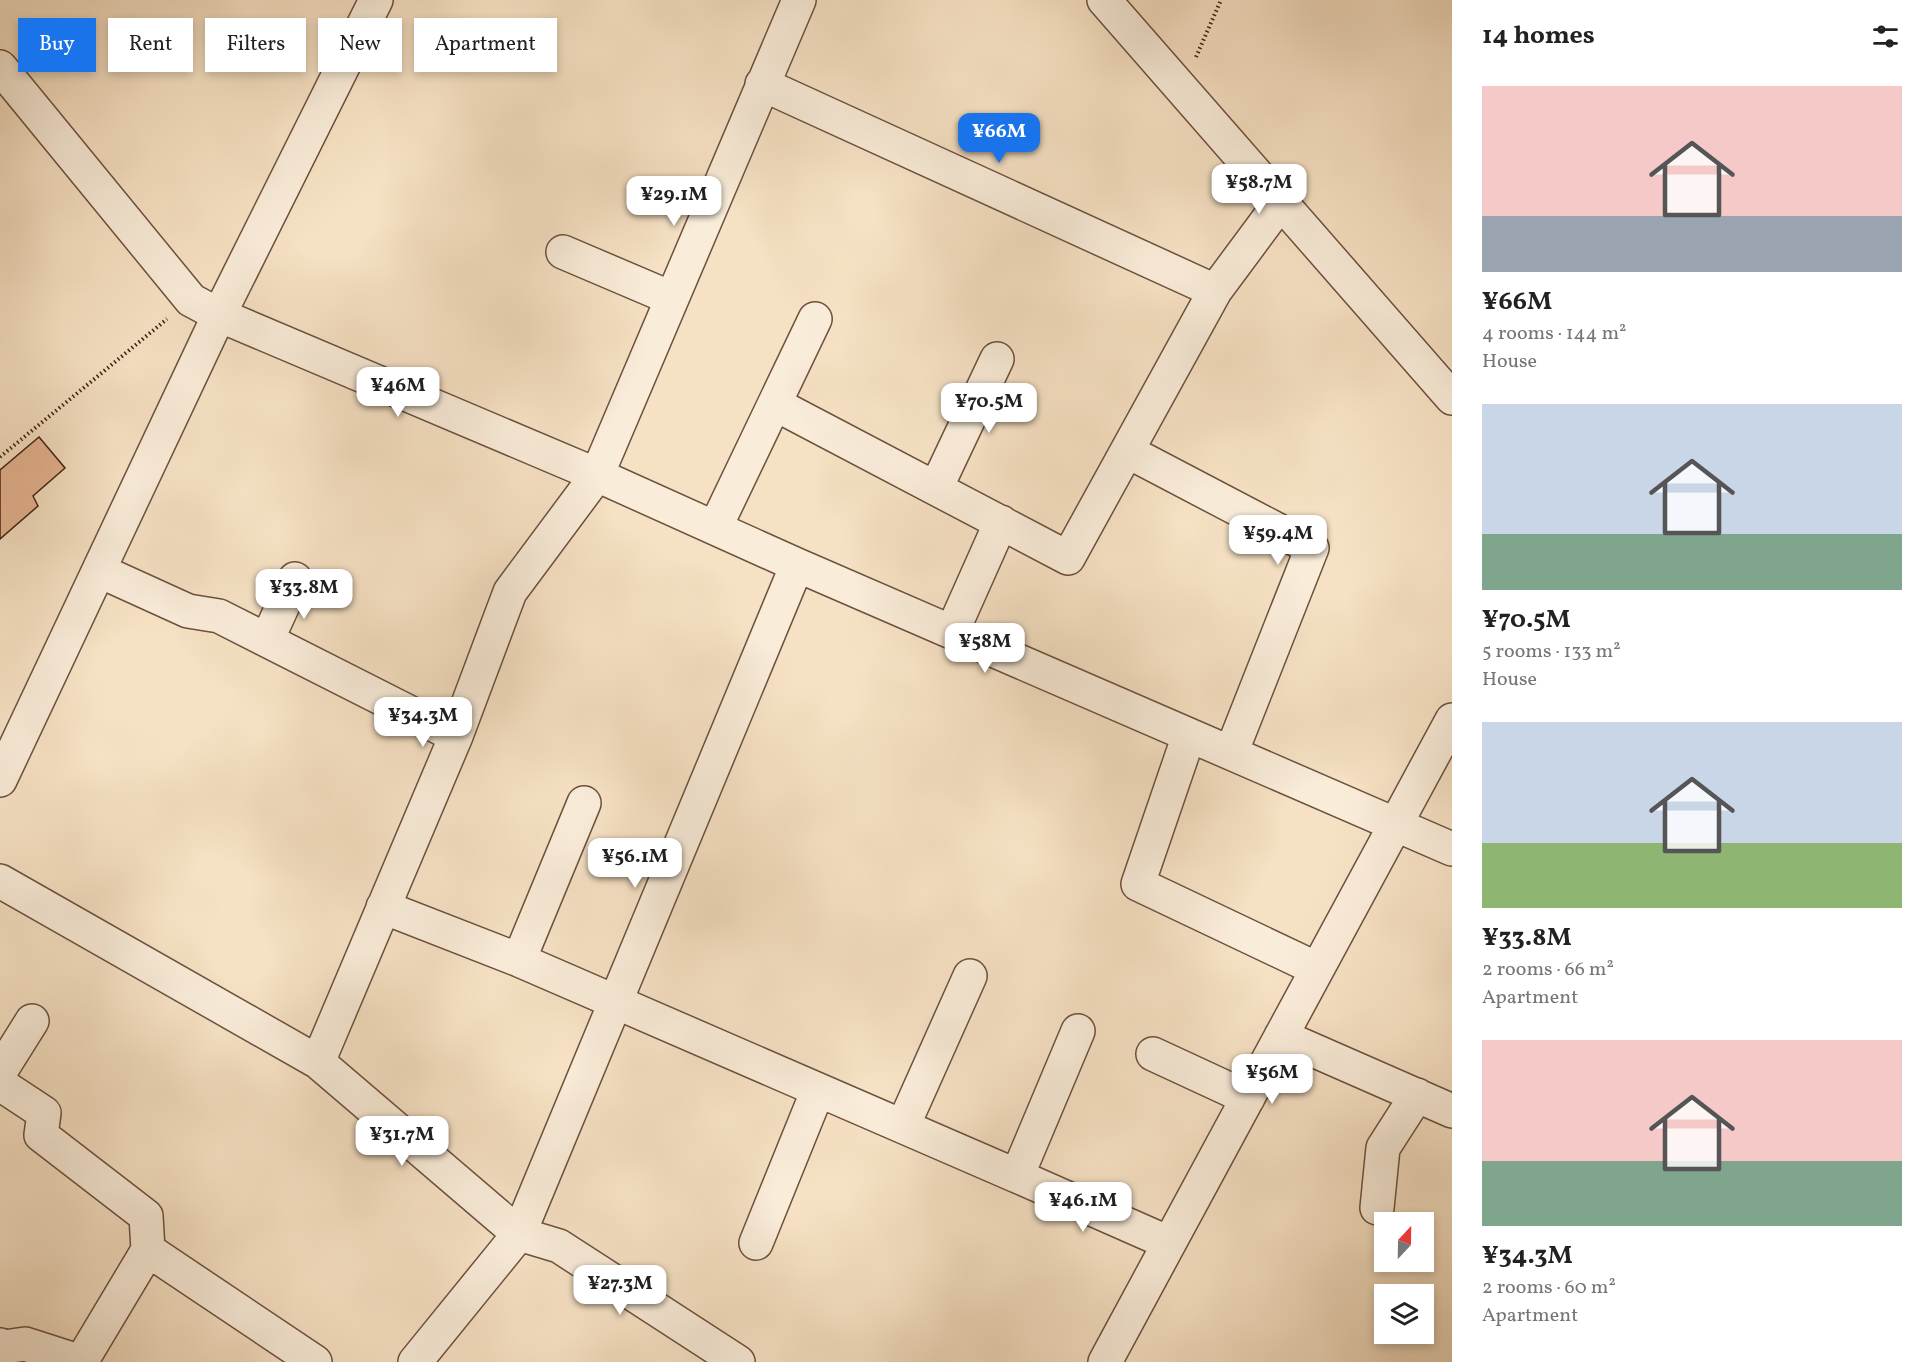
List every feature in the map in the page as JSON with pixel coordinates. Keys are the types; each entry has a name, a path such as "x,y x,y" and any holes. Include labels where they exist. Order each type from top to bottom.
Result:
{"street":[{"path":"0,780 100,571 205,308 376,0"},
{"path":"318,1062 456,736 510,592 597,475 799,0"},
{"path":"1104,0 1452,398"},
{"path":"0,67 205,308 597,475 797,565 1452,849"},
{"path":"762,84 1215,291"},
{"path":"775,404 1068,558 1215,291 1281,202"},
{"path":"563,252 671,298"},
{"path":"716,528 815,320"},
{"path":"936,488 997,359"},
{"path":"1127,451 1312,548 1231,753"},
{"path":"952,632 1001,522"},
{"path":"415,1362 519,1234 797,565"},
{"path":"100,571 188,611 219,616 456,736"},
{"path":"267,640 295,579"},
{"path":"1105,1362 1452,720"},
{"path":"1189,735 1138,884 1317,969"},
{"path":"519,960 584,802"},
{"path":"0,881 318,1062 519,1234 559,1246 738,1362"},
{"path":"383,907 519,960 1169,1243"},
{"path":"903,1126 970,976"},
{"path":"0,1072 32,1021"},
{"path":"1017,1176 1078,1031"},
{"path":"1281,1036 1417,1095 1450,1106"},
{"path":"1153,1054 1248,1098"},
{"path":"0,1084 44,1113 41,1135 146,1216 148,1250 81,1362 25,1344 1,1349"},
{"path":"756,1243 819,1090"},
{"path":"1377,1208 1383,1148 1417,1095"},
{"path":"148,1250 315,1362"}],"path":[{"path":"1182,89 1221,0"},
{"path":"0,457 205,308"}],"building":[{"path":"39,437 65,468 33,496 38,506 0,539 0,470"}]}
